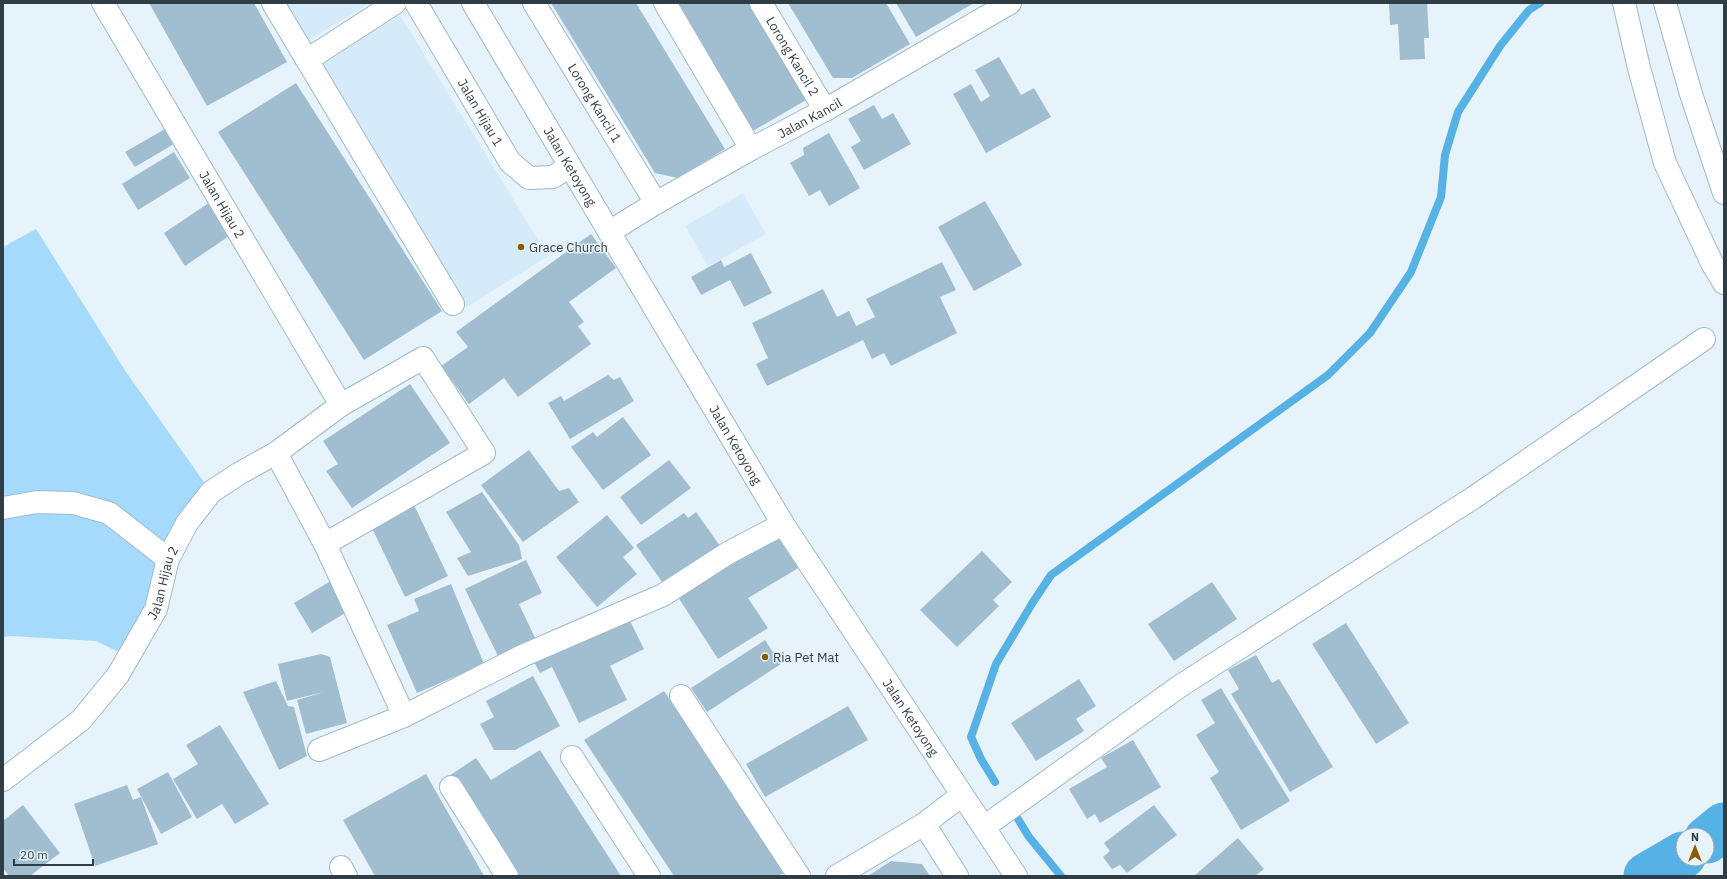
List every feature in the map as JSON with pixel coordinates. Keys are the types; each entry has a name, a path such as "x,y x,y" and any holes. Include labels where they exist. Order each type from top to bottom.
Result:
{"street":[{"name":"Jalan Hijau 2","path":"103,3 341,405"},
{"path":"273,3 453,304"},
{"path":"307,60 395,3"},
{"name":"Jalan Hijau 1","path":"416,3 510,162 529,178 553,177 570,166"},
{"name":"Jalan Ketoyong","path":"473,3 783,524 1016,876"},
{"name":"Lorong Kancil 1","path":"534,3 656,202"},
{"path":"665,3 751,149"},
{"name":"Lorong Kancil 2","path":"761,3 825,110"},
{"name":"Jalan Kancil","path":"609,232 656,202 825,110 985,9 1010,3"},
{"path":"1624,3 1639,68 1665,163 1712,263 1724,283"},
{"path":"1665,3 1691,94 1724,193"},
{"path":"984,827 1180,686 1473,498 1704,339"},
{"name":"Jalan Hijau 2","path":"3,780 81,720 118,675 156,609 168,559 187,523 211,492 240,473 276,453 341,405 423,358 484,453 325,544"},
{"path":"276,453 325,544 404,716"},
{"path":"3,508 37,502 73,503 109,514 168,559"},
{"path":"319,750 404,716 522,656 664,595 728,553 783,524"},
{"path":"681,696 799,876"},
{"path":"572,757 649,876"},
{"path":"451,787 507,876"},
{"path":"837,876 924,824 962,795"},
{"path":"924,824 957,876"}],"shaded area":[{"path":"280,3 369,3 303,44"},
{"path":"400,15 548,256 467,307 319,63"},
{"path":"743,193 766,234 708,266 685,226"},
{"path":"36,229 126,372 211,492 129,657 96,641 10,636 3,637 3,247"}],"building":[{"path":"149,3 254,3 287,62 207,106"},
{"path":"551,3 636,3 725,149 678,178 655,173"},
{"path":"675,3 757,3 813,96 753,131"},
{"path":"788,3 886,3 910,44 852,78 833,78"},
{"path":"896,3 974,3 916,37"},
{"path":"1389,3 1427,3 1429,38 1424,38 1425,59 1400,60 1398,24 1390,25"},
{"path":"999,57 1021,95 1034,88 1051,117 986,153 953,94 971,84 981,102 990,96 975,70"},
{"path":"296,83 442,311 364,360 218,132"},
{"path":"874,105 882,119 893,113 911,144 864,170 851,147 861,141 848,119"},
{"path":"165,129 174,144 135,167 125,152"},
{"path":"829,133 860,188 829,206 820,190 809,196 790,163 804,155 803,148"},
{"path":"174,152 190,178 138,210 122,184"},
{"path":"985,201 1022,265 974,291 938,227"},
{"path":"210,202 232,234 185,266 164,233"},
{"path":"591,234 616,268 569,302 584,322 578,326 591,344 518,397 504,378 469,404 441,366 468,347 456,332"},
{"path":"751,253 772,293 744,307 730,280 701,295 691,277 721,260 724,267"},
{"path":"942,262 956,290 940,297 957,333 891,366 884,353 872,359 863,340 767,386 756,364 768,358 752,323 823,289 837,317 849,311 856,326 875,317 866,299"},
{"path":"608,375 614,380 620,377 634,401 570,439 548,403 561,396 564,401"},
{"path":"410,384 450,443 352,508 326,471 338,464 323,441"},
{"path":"623,417 651,455 603,490 571,447 593,432 597,437"},
{"path":"529,450 559,491 569,488 579,502 523,542 481,485"},
{"path":"669,460 691,488 641,525 620,497"},
{"path":"482,492 519,545 522,559 468,576 457,558 471,552 446,512"},
{"path":"413,503 448,576 405,597 370,524"},
{"path":"696,512 723,550 667,589 636,545 684,513 688,518"},
{"path":"607,515 634,548 623,557 637,574 597,607 556,557"},
{"path":"781,535 800,567 748,598 768,628 718,659 678,597"},
{"path":"982,551 1012,582 993,600 999,606 957,647 920,610"},
{"path":"526,560 542,593 519,604 536,640 499,658 465,589"},
{"path":"334,579 352,609 312,633 294,603"},
{"path":"1212,582 1237,619 1174,661 1148,624"},
{"path":"451,584 484,664 417,693 387,625 419,611 414,599"},
{"path":"627,615 644,649 610,666 627,700 579,723 552,667 540,673 533,660"},
{"path":"1346,623 1409,723 1376,744 1312,644"},
{"path":"765,640 781,664 707,712 691,688"},
{"path":"321,654 330,657 347,723 306,734 297,700 324,692 287,701 278,664"},
{"path":"1256,655 1272,683 1279,679 1333,767 1290,792 1231,694 1239,689 1228,670"},
{"path":"533,676 560,726 515,750 494,750 480,724 494,717 486,701"},
{"path":"1079,679 1096,706 1076,719 1084,731 1036,761 1011,723"},
{"path":"276,681 288,706 294,707 307,756 279,770 243,692"},
{"path":"1221,688 1290,801 1241,830 1210,778 1219,772 1196,735 1215,723 1201,700"},
{"path":"664,691 787,871 778,876 674,876 584,740"},
{"path":"848,706 868,740 765,797 746,764"},
{"path":"220,725 269,804 235,824 222,804 197,819 173,779 198,764 186,745"},
{"path":"1133,740 1161,787 1100,823 1095,814 1087,819 1069,789 1107,767 1101,758"},
{"path":"540,750 621,876 509,876 446,778 476,758 491,780"},
{"path":"168,772 192,817 161,834 137,789"},
{"path":"426,774 484,876 375,876 343,820"},
{"path":"127,785 133,800 141,797 158,844 95,866 74,804"},
{"path":"23,805 60,853 30,876 9,876 3,868 3,821"},
{"path":"1154,805 1177,835 1127,873 1120,865 1112,869 1103,857 1110,851 1104,843"},
{"path":"1238,838 1264,869 1255,876 1194,876"},
{"path":"891,861 922,864 930,876 868,876"}],"waterway":[{"path":"995,782 981,759 971,737 996,664 1051,575 1328,375 1370,333 1411,272 1441,197 1445,155 1458,112 1500,46 1529,10 1540,3"},
{"path":"1018,819 1029,837 1061,876"},
{"path":"1715,833 1724,826"},
{"path":"1647,876 1675,860"}],"place":[{"name":"Grace Church","path":"521,247"},
{"name":"Ria Pet Mat","path":"765,657"}]}
